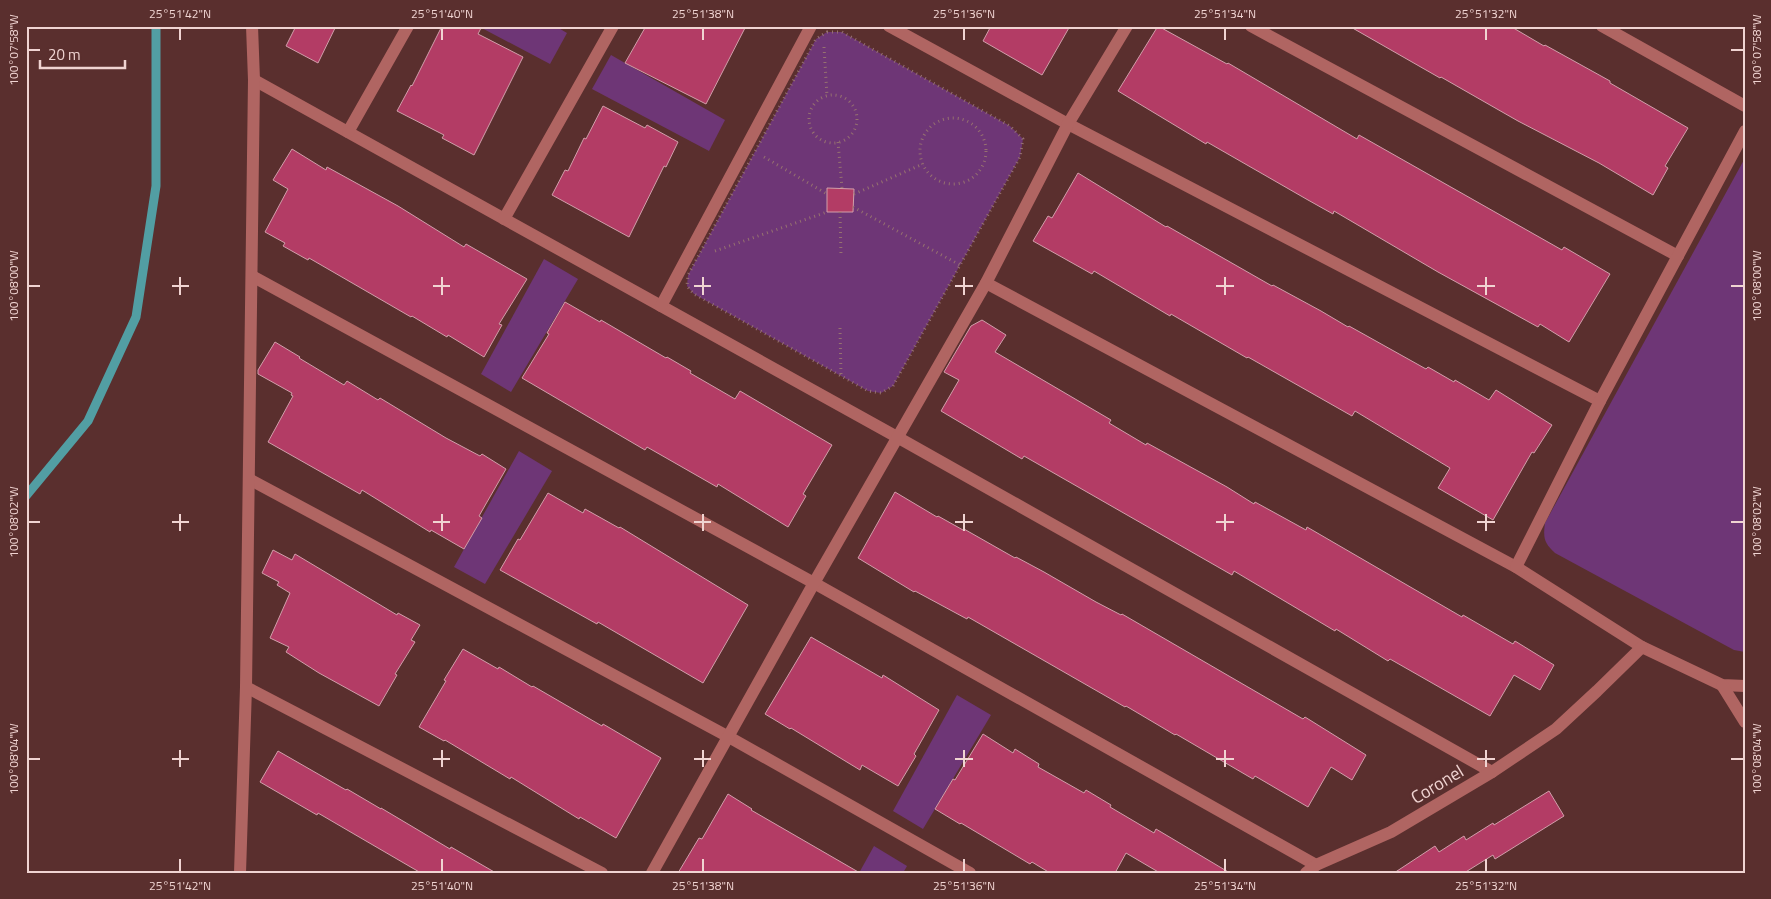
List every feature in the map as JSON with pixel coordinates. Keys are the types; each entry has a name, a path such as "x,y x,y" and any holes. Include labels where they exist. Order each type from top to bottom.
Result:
{"street":[{"path":"240,873 246,686 252,276 254,80 252,26"},
{"path":"348,132 408,26"},
{"path":"504,219 613,26"},
{"path":"661,306 811,26"},
{"path":"889,26 1068,124 1600,401"},
{"path":"652,873 727,736 986,282 1068,124 1126,26"},
{"path":"1251,26 1678,256"},
{"path":"1602,26 1745,106"},
{"path":"254,80 897,437 1492,772"},
{"path":"1516,567 1600,401 1745,131"},
{"path":"252,276 814,583 1311,869"},
{"path":"986,282 1516,567 1642,647 1722,685 1745,686"},
{"path":"249,479 727,736 970,873"},
{"name":"Coronel","path":"1311,869 1392,832 1492,772 1556,729 1642,647"},
{"path":"1722,685 1745,722"},
{"path":"246,686 602,873"}],"path":[{"path":"827,32 842,32 1010,126 1023,139 1020,157 893,386 881,393 868,391 694,294 687,286 688,275 755,152 816,39 827,32"},
{"path":"823,35 828,96"},
{"path":"836,95 846,99 856,112 855,128 847,138 838,142 825,141 820,138 814,134 810,124 812,108 820,99 828,96 836,95"},
{"path":"948,118 960,119 971,123 982,135 986,145 985,160 979,172 969,180 956,184 943,183 930,174 923,164 920,148 923,137 931,127 948,118"},
{"path":"838,142 842,188"},
{"path":"755,152 828,194"},
{"path":"854,194 923,164"},
{"path":"853,207 960,265"},
{"path":"698,257 828,212"},
{"path":"840,212 841,256"},
{"path":"840,328 841,375"}],"shaded area":[{"path":"478,26 555,26 567,33 550,64"},
{"path":"827,32 842,32 1010,126 1023,139 1020,157 893,386 881,393 868,391 694,294 687,286 688,275 816,39"},
{"path":"611,55 725,120 709,151 592,89"},
{"path":"1745,158 1745,652 1734,650 1555,553 1546,543 1544,533 1545,523"},
{"path":"544,259 578,279 511,392 481,374"},
{"path":"519,451 552,471 485,584 454,567"},
{"path":"957,695 991,715 923,829 893,811"},
{"path":"874,846 907,866 903,873 859,873"}],"building":[{"path":"296,26 336,26 318,63 286,46"},
{"path":"442,26 482,26 478,34 523,57 474,155 442,138 444,135 397,111 412,86"},
{"path":"646,26 746,26 706,104 625,63"},
{"path":"991,26 1070,26 1042,75 983,41"},
{"path":"1158,26 1228,63 1357,139 1359,135 1562,250 1564,247 1610,274 1569,342 1540,324 1538,327 1438,272 1334,211 1333,214 1207,142 1206,144 1118,91"},
{"path":"1349,26 1510,26 1610,81 1610,83 1688,128 1665,166 1668,168 1653,195 1599,163 1518,121"},
{"path":"603,106 645,128 647,125 678,142 629,237 552,195 565,170 568,171 584,138 586,139"},
{"path":"292,149 326,170 327,167 398,206 464,247 466,244 527,279 499,324 502,325 484,357 309,258 308,260 283,246 285,243 265,232 288,189 273,180"},
{"path":"1078,173 1166,227 1426,369 1428,367 1454,382 1455,380 1489,400 1496,390 1552,425 1534,453 1532,452 1493,520 1438,488 1450,468 1355,411 1352,416 1171,314 1170,316 1094,271 1092,274 1033,241 1048,216 1052,218"},
{"path":"827,188 854,189 853,212 827,212"},
{"path":"565,302 667,357 691,371 690,373 735,399 740,391 832,445 803,494 806,496 788,527 718,484 717,487 647,447 645,450 522,378 549,334 547,333"},
{"path":"982,320 1006,335 995,352 1111,420 1109,423 1146,445 1147,443 1227,487 1254,504 1255,502 1306,530 1307,527 1462,617 1463,615 1513,644 1515,641 1554,665 1540,690 1514,675 1490,716 1390,659 1388,661 1336,629 1335,631 1234,571 1232,575 1024,456 1022,459 941,411 959,380 944,372 971,326"},
{"path":"275,342 344,385 347,381 378,400 380,398 446,438 480,456 482,454 506,469 479,516 482,518 464,549 431,530 430,532 362,490 360,494 268,442 293,396 291,395 292,393 258,374 258,370"},
{"path":"895,492 937,517 964,529 1096,602 1122,614 1303,719 1305,717 1366,755 1352,780 1331,767 1308,807 1255,776 1253,779 968,617 967,619 914,592 858,558"},
{"path":"548,493 583,513 585,509 620,527 748,605 703,683 598,622 597,624 500,570"},
{"path":"273,550 292,560 295,554 397,615 398,613 420,625 411,640 415,642 395,674 397,675 379,706 319,673 286,652 289,647 270,638 290,593 277,585 279,582 262,573"},
{"path":"811,637 882,678 883,675 939,710 914,754 916,756 898,786 862,765 860,770 765,714"},
{"path":"463,649 498,669 499,667 602,726 603,724 661,758 616,838 580,817 579,819 511,777 510,779 445,740 419,727"},
{"path":"983,734 1013,753 1015,749 1039,764 1038,767 1084,793 1086,790 1111,805 1110,807 1154,833 1156,829 1230,873 1160,873 1126,853 1115,873 1050,873 1032,862 1030,864 935,809"},
{"path":"278,751 450,849 451,847 496,873 421,873 318,813 317,815 260,782"},
{"path":"1549,791 1564,816 1495,859 1493,855 1464,873 1394,873 1435,846 1439,852 1464,836 1466,840"},
{"path":"728,794 751,810 860,873 678,873 699,838 702,839"}],"waterway":[{"path":"26,496 88,421 136,317 156,186 156,26"}]}
